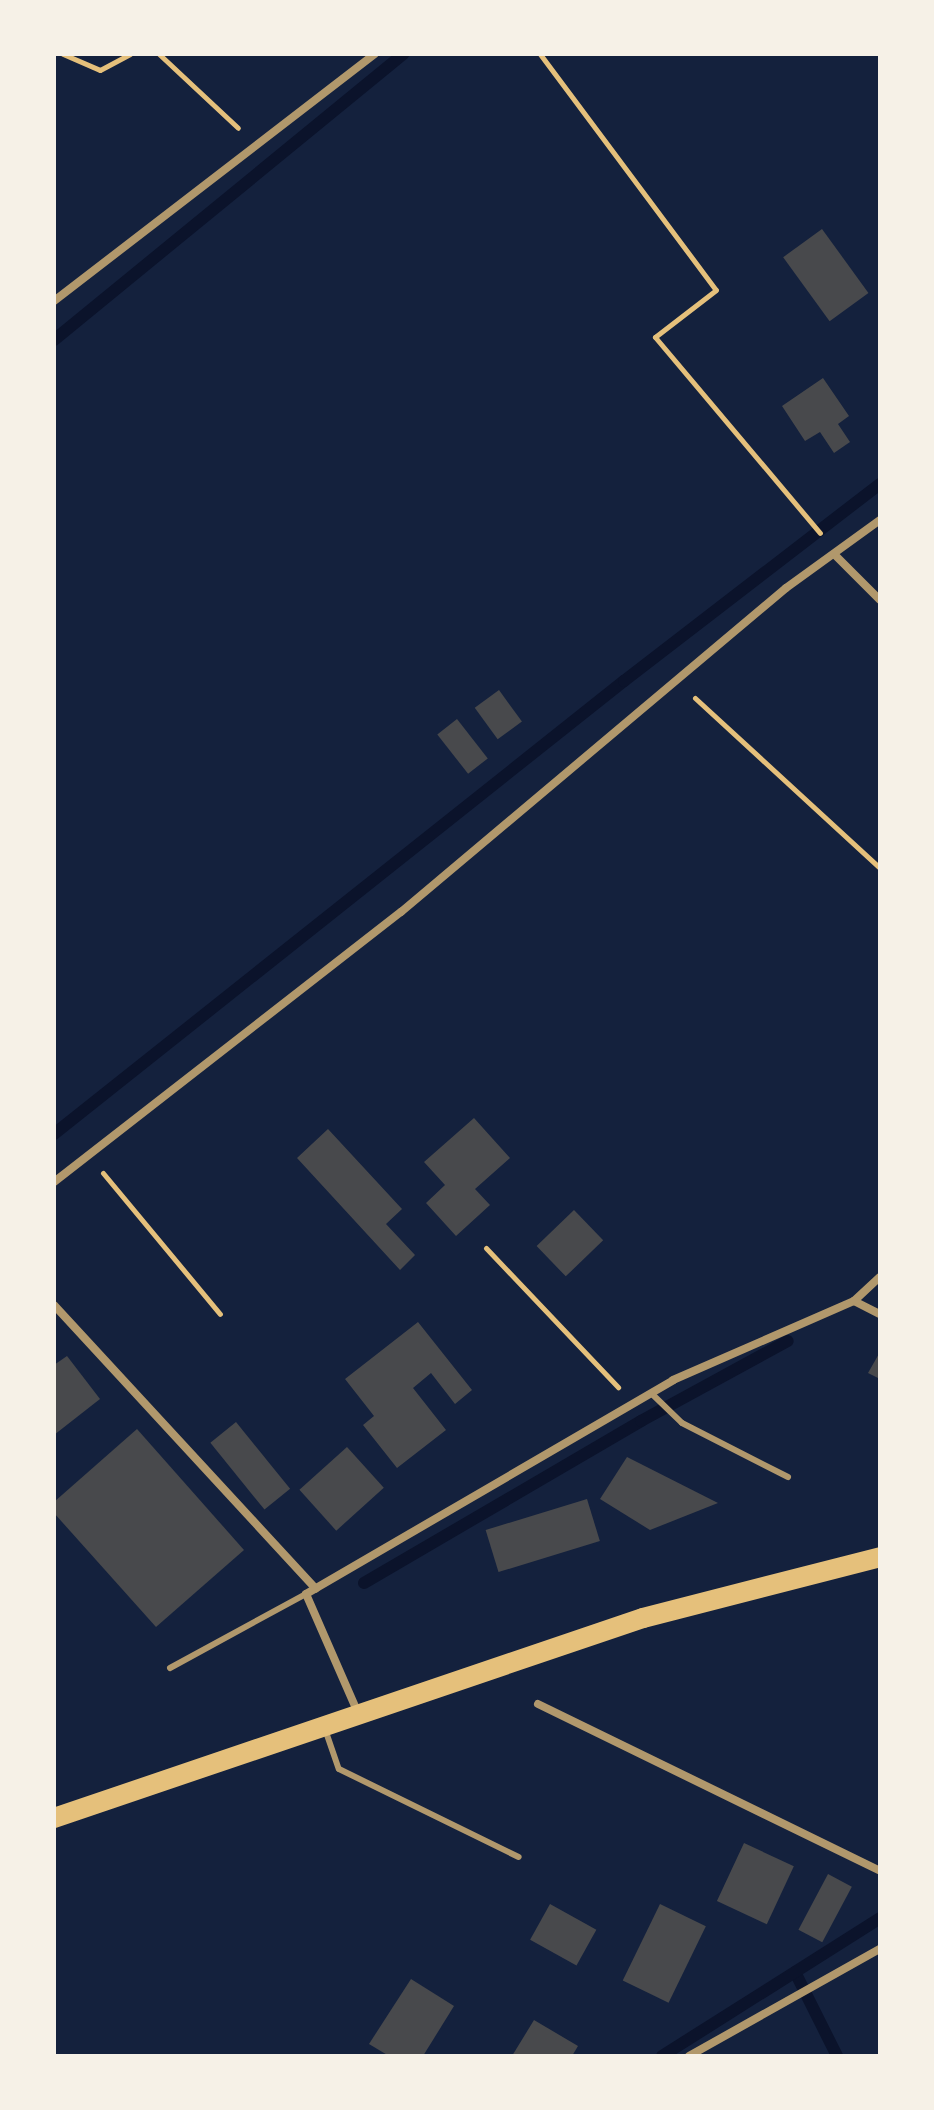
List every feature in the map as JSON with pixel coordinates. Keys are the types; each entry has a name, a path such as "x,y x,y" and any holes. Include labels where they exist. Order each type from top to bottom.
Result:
{"main road":[{"path":"56,1815 643,1618 880,1557"}],"street":[{"path":"54,301 375,54"},
{"path":"54,1182 401,912 786,588 880,520"},
{"path":"834,554 880,600"},
{"path":"359,1714 306,1594 651,1393 854,1301 880,1277"},
{"path":"854,1301 880,1314"},
{"path":"54,1305 316,1589"},
{"path":"538,1704 880,1871"},
{"path":"689,2056 880,1949"}],"lane":[{"path":"651,1393 682,1423 788,1477"},
{"path":"170,1668 306,1594"},
{"path":"324,1726 339,1769 519,1857"}],"path":[{"path":"63,54 100,70 130,54"},
{"path":"114,54 119,61"},
{"path":"159,54 256,145"},
{"path":"540,54 716,290 655,337 810,521"},
{"path":"676,680 880,868"},
{"path":"88,1155 220,1314"},
{"path":"486,1248 633,1403"}],"building":[{"path":"822,229 868,293 830,321 783,257"},
{"path":"823,378 849,416 838,424 850,442 834,453 820,432 805,441 782,406"},
{"path":"499,690 522,722 498,739 475,708"},
{"path":"457,719 488,758 468,774 437,734"},
{"path":"474,1118 510,1158 475,1189 490,1205 456,1236 426,1203 445,1185 424,1162"},
{"path":"328,1129 402,1209 386,1224 415,1255 400,1270 297,1158"},
{"path":"574,1210 603,1240 566,1276 537,1246"},
{"path":"418,1322 472,1390 455,1404 431,1373 413,1388 446,1430 397,1468 363,1425 374,1416 345,1379"},
{"path":"880,1352 880,1379 868,1373"},
{"path":"67,1356 100,1399 54,1435 54,1365"},
{"path":"236,1422 290,1489 264,1510 210,1443"},
{"path":"137,1429 244,1550 156,1627 54,1513 54,1502"},
{"path":"347,1447 384,1488 336,1531 299,1490"},
{"path":"627,1457 718,1503 650,1530 600,1499"},
{"path":"587,1499 600,1541 498,1572 486,1530"},
{"path":"744,1843 794,1866 767,1924 717,1901"},
{"path":"828,1874 852,1887 822,1942 798,1930"},
{"path":"550,1904 596,1930 576,1966 530,1940"},
{"path":"660,1904 706,1926 669,2003 623,1980"},
{"path":"411,1979 454,2006 423,2056 389,2056 369,2044"},
{"path":"534,2020 578,2046 572,2056 512,2056"}],"waterway":[{"path":"54,340 404,54"},
{"path":"54,1134 624,681 880,484"},
{"path":"364,1583 641,1421 788,1341"},
{"path":"662,2056 880,1918"},
{"path":"795,1972 837,2056"}]}
